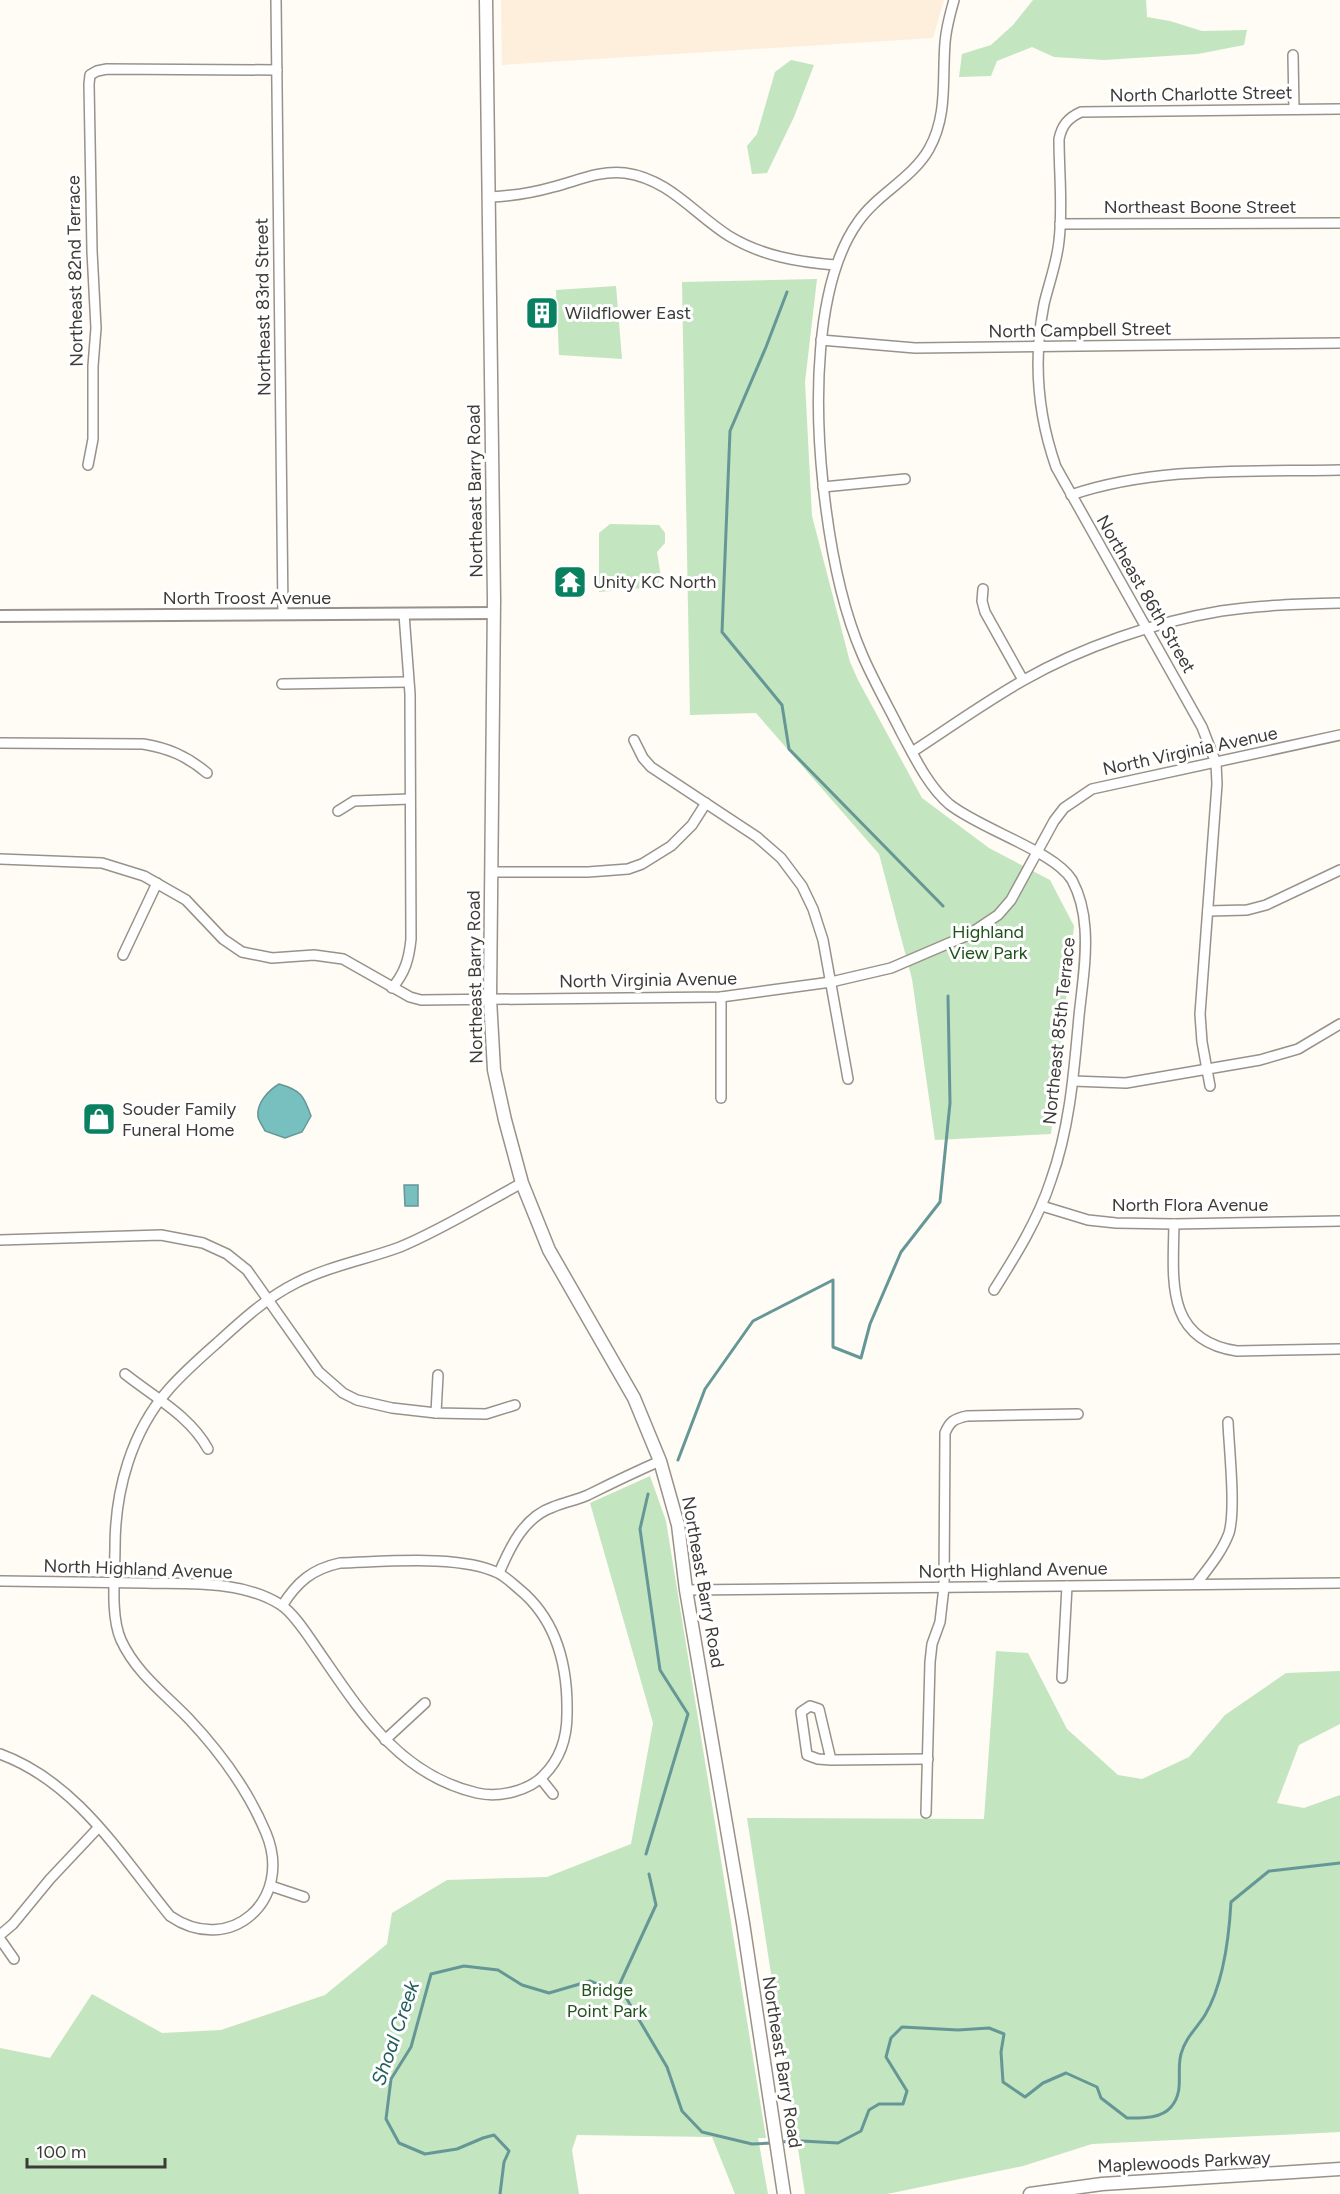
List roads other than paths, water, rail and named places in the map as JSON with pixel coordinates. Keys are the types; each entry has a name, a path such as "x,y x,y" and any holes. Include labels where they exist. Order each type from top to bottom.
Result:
{"main road":[{"name":"Northeast Barry Road","path":"486,0 494,613 490,999 494,1070 522,1183 549,1250 634,1398 660,1461 678,1525 686,1590 743,1923 784,2194"},
{"name":"Maplewoods Parkway","path":"1030,2194 1102,2184 1340,2169"}],"street":[{"name":"Northeast 83rd Street","path":"276,0 283,613"},
{"name":"Northeast 85th Terrace","path":"954,0 948,19 945,43 943,111 929,149 916,166 872,205 857,223 835,265 821,340 818,407 823,488 846,605 861,652 912,752 928,779 948,803 976,822 1037,853 1064,870 1074,884 1083,908 1086,952 1064,1140 1042,1206 1021,1247 994,1290"},
{"path":"1293,55 1294,109"},
{"name":"Northeast 82nd Terrace","path":"88,465 93,440 93,366 96,328 92,251 90,75 107,69 277,70"},
{"name":"North Charlotte Street","path":"1066,123 1081,112 1340,109"},
{"name":"Northeast 86th Street","path":"1066,123 1061,129 1059,139 1060,224 1055,264 1044,303 1037,347 1039,398 1047,438 1056,467 1202,727 1216,763 1217,784 1209,911 1200,1014 1202,1042 1210,1086"},
{"path":"490,197 534,192 603,173 623,173 652,180 675,194 707,222 732,238 761,252 784,258 835,265"},
{"name":"Northeast Boone Street","path":"1060,224 1340,223"},
{"name":"North Campbell Street","path":"821,340 915,348 1340,344"},
{"path":"1071,495 1119,482 1174,474 1340,470"},
{"path":"823,488 905,480"},
{"path":"982,589 985,612 1023,680"},
{"path":"912,752 1023,680 1113,640 1220,612 1281,605 1340,603"},
{"name":"North Troost Avenue","path":"0,616 494,613"},
{"path":"392,988 407,966 411,939 410,694 404,614"},
{"path":"282,684 408,682"},
{"name":"North Virginia Avenue","path":"0,859 102,862 144,876 186,900 223,939 242,952 272,958 329,956 355,965 392,988 421,1000 721,997 831,982 891,968 968,935 985,925 1011,900 1054,821 1064,808 1092,789 1340,735"},
{"path":"634,740 643,758 651,767 768,846 793,872 808,896 819,925 848,1079"},
{"path":"0,743 143,744 157,746 184,756 207,772"},
{"path":"338,811 354,801 410,799"},
{"path":"491,872 613,871 635,866 671,846 692,825 706,803"},
{"path":"1209,911 1247,910 1266,905 1340,870"},
{"path":"123,955 157,883"},
{"path":"721,997 722,1098"},
{"path":"1072,1081 1126,1083 1208,1071 1298,1049 1340,1024"},
{"path":"0,1754 29,1767 59,1787 120,1851 170,1916 181,1924 195,1929 224,1928 241,1921 264,1901 271,1886 273,1867 266,1834 239,1784 189,1719 138,1668 120,1638 115,1618 115,1582 116,1515 121,1486 139,1437 159,1401 186,1371 268,1300 318,1272 400,1246 522,1183"},
{"name":"North Flora Avenue","path":"1042,1206 1088,1220 1174,1224 1340,1221"},
{"path":"1174,1224 1175,1298 1186,1325 1195,1334 1214,1346 1237,1351 1340,1349"},
{"path":"0,1240 161,1235 190,1239 214,1248 248,1270 319,1372 344,1393 357,1400 392,1408 436,1413 486,1414 515,1405"},
{"path":"124,1374 186,1420 200,1435 208,1449"},
{"path":"436,1413 438,1375"},
{"path":"926,1813 932,1644 940,1622 944,1587 945,1433 955,1418 967,1416 1078,1414"},
{"path":"1197,1583 1215,1560 1230,1530 1232,1514 1228,1422"},
{"path":"282,1606 298,1584 308,1575 323,1567 340,1563 444,1562 499,1573 516,1538 534,1518 551,1507 588,1495 607,1484 660,1461"},
{"name":"North Highland Avenue","path":"0,1581 215,1585 242,1590 282,1606 303,1629 385,1740 405,1759 422,1771 464,1790 485,1795 500,1795 522,1789 541,1779 558,1758 567,1732 567,1695 559,1643 543,1614 524,1593 499,1573"},
{"name":"North Highland Avenue","path":"686,1590 1340,1583"},
{"path":"1062,1678 1067,1586"},
{"path":"385,1740 425,1703"},
{"path":"831,1760 819,1709 810,1706 801,1712 807,1755 818,1760 831,1760 928,1758"},
{"path":"541,1779 553,1794"},
{"path":"14,1959 0,1937 98,1828"},
{"path":"271,1886 303,1897"}],"water":[{"path":"279,1084 301,1095 311,1116 302,1132 285,1138 265,1131 258,1117 261,1102 267,1093"},
{"path":"404,1185 418,1185 418,1206 405,1206"}],"waterway":[{"path":"787,292 730,431 722,632 782,705 789,749 943,906"},
{"path":"678,1460 705,1389 753,1321 833,1280 833,1347 861,1358 870,1324 901,1252 940,1202 950,1103 948,996"},
{"path":"646,1854 688,1714 660,1670 640,1529 648,1494"},
{"name":"Shoal Creek","path":"779,2142 838,2143 861,2131 869,2110 879,2104 903,2104 907,2091 886,2057 891,2038 902,2027 958,2030 989,2028 1004,2034 1001,2052 1003,2082 1025,2097 1043,2083 1066,2073 1097,2087 1101,2098 1127,2118 1162,2114 1171,2107 1178,2094 1183,2048 1205,2015 1217,1989 1227,1945 1231,1902 1269,1871 1340,1863"},
{"path":"616,1992 656,1905 649,1874"},
{"name":"Shoal Creek","path":"500,2194 504,2162 509,2151 494,2135 457,2149 425,2154 399,2143 386,2119 391,2079 411,2047 431,1974 464,1966 498,1970 522,1985 549,1993 590,1981 625,1996 667,2067 682,2111 702,2132 752,2144 773,2143"}],"place":[{"name":"Wildflower East","path":"542,313"},
{"name":"Unity KC North","path":"570,582"},
{"name":"Souder Family Funeral Home","path":"99,1119"}],"park label":[{"name":"Highland View Park","path":"988,942"},
{"name":"Bridge Point Park","path":"607,2000"}]}
